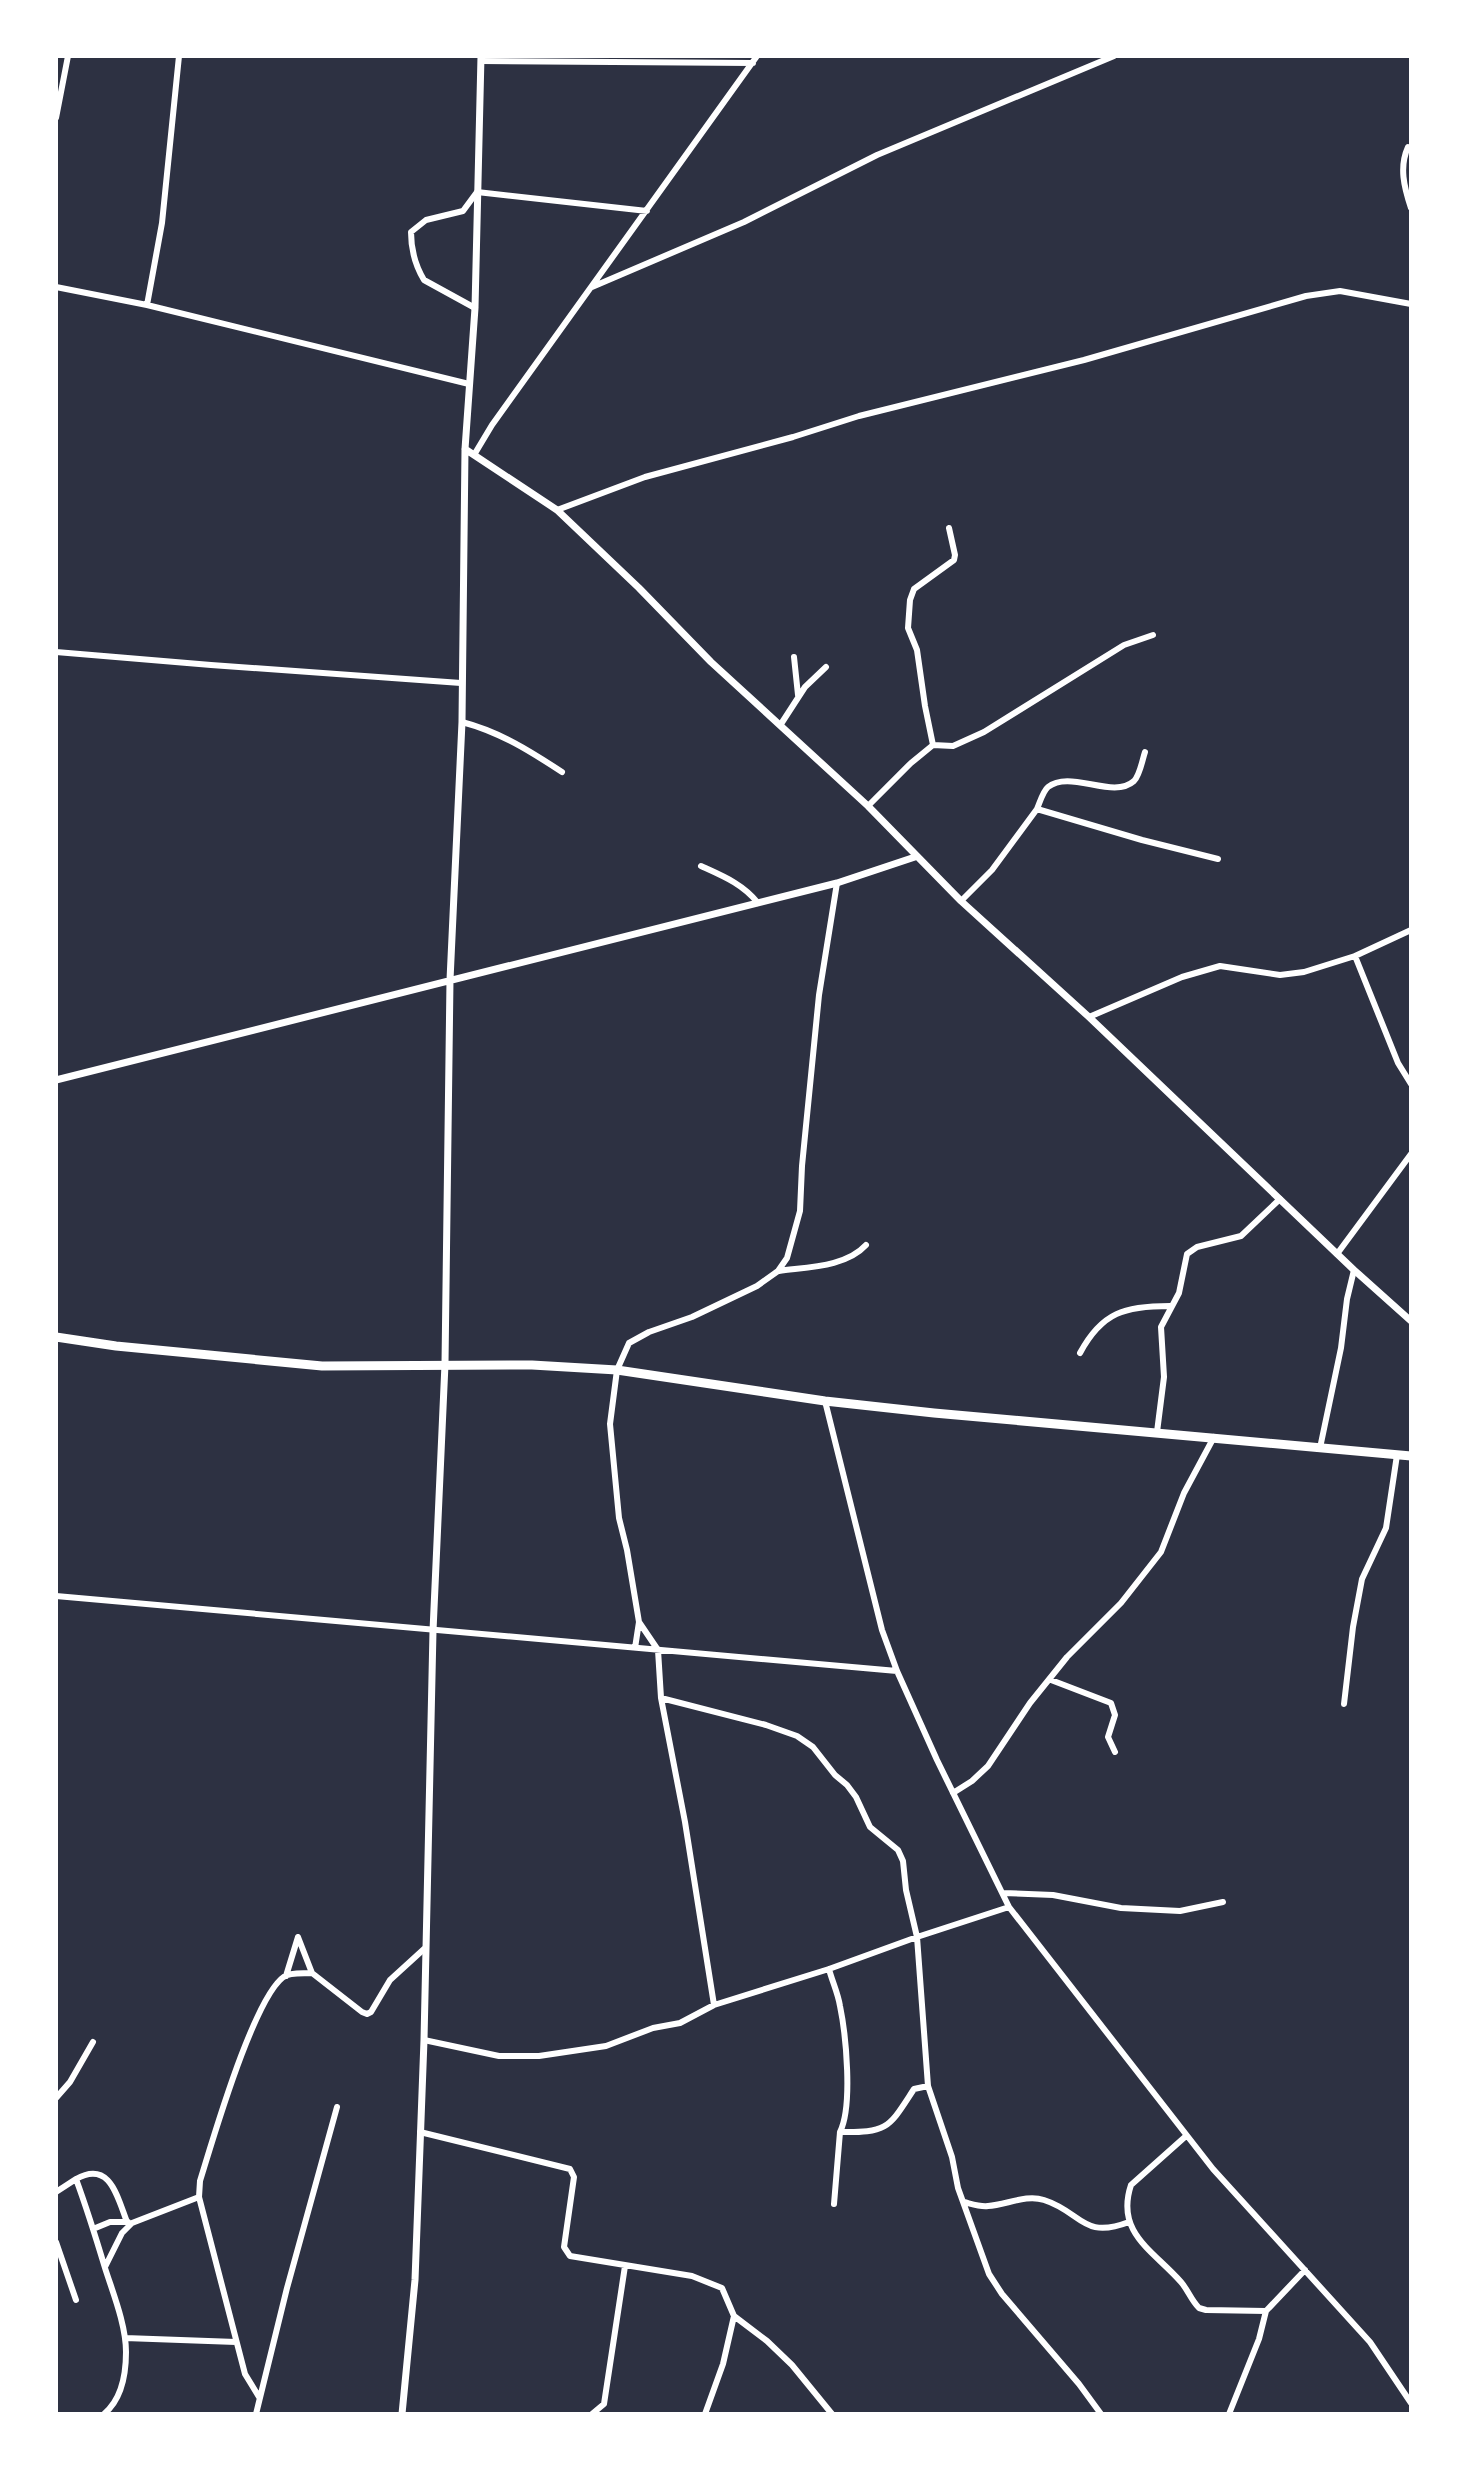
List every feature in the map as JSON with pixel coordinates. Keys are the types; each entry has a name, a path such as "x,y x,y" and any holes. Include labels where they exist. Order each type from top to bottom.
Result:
{"main road":[{"path":"56,1337 116,1346 322,1366 532,1365 617,1370 825,1401 1024,1423 1411,1456"}],"street":[{"path":"56,118 68,56"},
{"path":"147,305 162,223 179,56"},
{"path":"592,287 744,222 877,155 1114,56"},
{"path":"402,2414 415,2280 424,2040 433,1631 445,1364 450,980 462,722 465,449 475,308 481,59 755,59"},
{"path":"474,455 492,425 755,59"},
{"path":"1408,147 1403,181 1411,208"},
{"path":"477,192 647,211"},
{"path":"475,308 424,280 411,251 411,232 426,220 463,211 477,192"},
{"path":"56,287 147,305 469,384"},
{"path":"557,510 645,477 859,416 1084,360 1306,296 1340,291 1411,304"},
{"path":"465,449 557,510 711,662 868,806 961,901 1089,1017 1411,1321"},
{"path":"933,745 917,650 908,628 909,611 914,589 954,560 949,528"},
{"path":"868,806 933,745 953,746 984,732 1124,645 1153,635"},
{"path":"56,652 461,683"},
{"path":"794,657 798,698"},
{"path":"781,724 808,683 826,667"},
{"path":"462,722 488,729 562,772"},
{"path":"961,901 992,870 1037,809 1047,787 1062,780 1109,786 1128,785 1137,777 1145,752"},
{"path":"1037,809 1218,859"},
{"path":"56,1080 837,883 915,857"},
{"path":"701,866 731,879 758,903"},
{"path":"635,1648 639,1622 619,1518 610,1424 617,1370 629,1343 757,1286 778,1271 787,1258 800,1211 819,995 837,883"},
{"path":"1089,1017 1182,977 1220,966 1280,975 1304,972 1355,956 1411,930"},
{"path":"1355,956 1398,1063 1411,1084"},
{"path":"1337,1254 1411,1154"},
{"path":"1157,1432 1164,1377 1161,1327 1179,1293 1187,1254 1197,1247 1241,1236 1280,1199"},
{"path":"778,1271 834,1262 860,1251 866,1245"},
{"path":"1320,1448 1354,1270"},
{"path":"1080,1353 1100,1323 1118,1313 1170,1306"},
{"path":"825,1401 882,1630 897,1671 1009,1907 1186,2136 1370,2342 1411,2403"},
{"path":"953,1793 988,1766 1030,1703 1067,1657 1121,1603 1161,1552 1184,1493 1214,1437"},
{"path":"1344,1704 1362,1579 1386,1528 1397,1455"},
{"path":"56,1596 897,1671"},
{"path":"639,1622 658,1650 661,1698 685,1822 714,2005"},
{"path":"1051,1680 1111,1703 1115,1715 1108,1737 1115,1752"},
{"path":"661,1698 797,1736 813,1747 856,1797 870,1827 898,1850 903,1861 917,1937 928,2086 989,2274 1101,2414"},
{"path":"1003,1893 1053,1895 1092,1905 1180,1911 1223,1902"},
{"path":"424,2040 499,2056 561,2054 606,2046 653,2028 680,2023 714,2005 1009,1907"},
{"path":"259,2397 245,2374 199,2197 200,2181 232,2076 272,1990 286,1976 298,1937 312,1973 367,2014 390,1980 424,1949"},
{"path":"829,1969 840,2004 843,2029 846,2115 840,2132 834,2204"},
{"path":"286,1976 312,1973"},
{"path":"56,2098 70,2082 93,2042"},
{"path":"840,2132 883,2128 891,2124 914,2089 928,2086"},
{"path":"256,2414 337,2107"},
{"path":"420,2132 570,2169 574,2177 564,2247 570,2256 692,2276 722,2288 734,2316 792,2365 832,2414"},
{"path":"1186,2136 1131,2185 1128,2194 1129,2222 1147,2250 1183,2285 1199,2308 1266,2311"},
{"path":"56,2192 94,2172 103,2174 130,2222"},
{"path":"76,2179 116,2298 127,2350 123,2385 113,2405 104,2414"},
{"path":"93,2229 110,2222 130,2222 199,2197"},
{"path":"964,2202 988,2206 1040,2198 1087,2225 1102,2230 1129,2222"},
{"path":"105,2267 130,2222"},
{"path":"56,2242 76,2300"},
{"path":"592,2414 604,2404 625,2266"},
{"path":"1229,2414 1259,2339 1266,2311 1305,2270"},
{"path":"705,2414 723,2364 734,2316"},
{"path":"125,2338 236,2342"}]}
